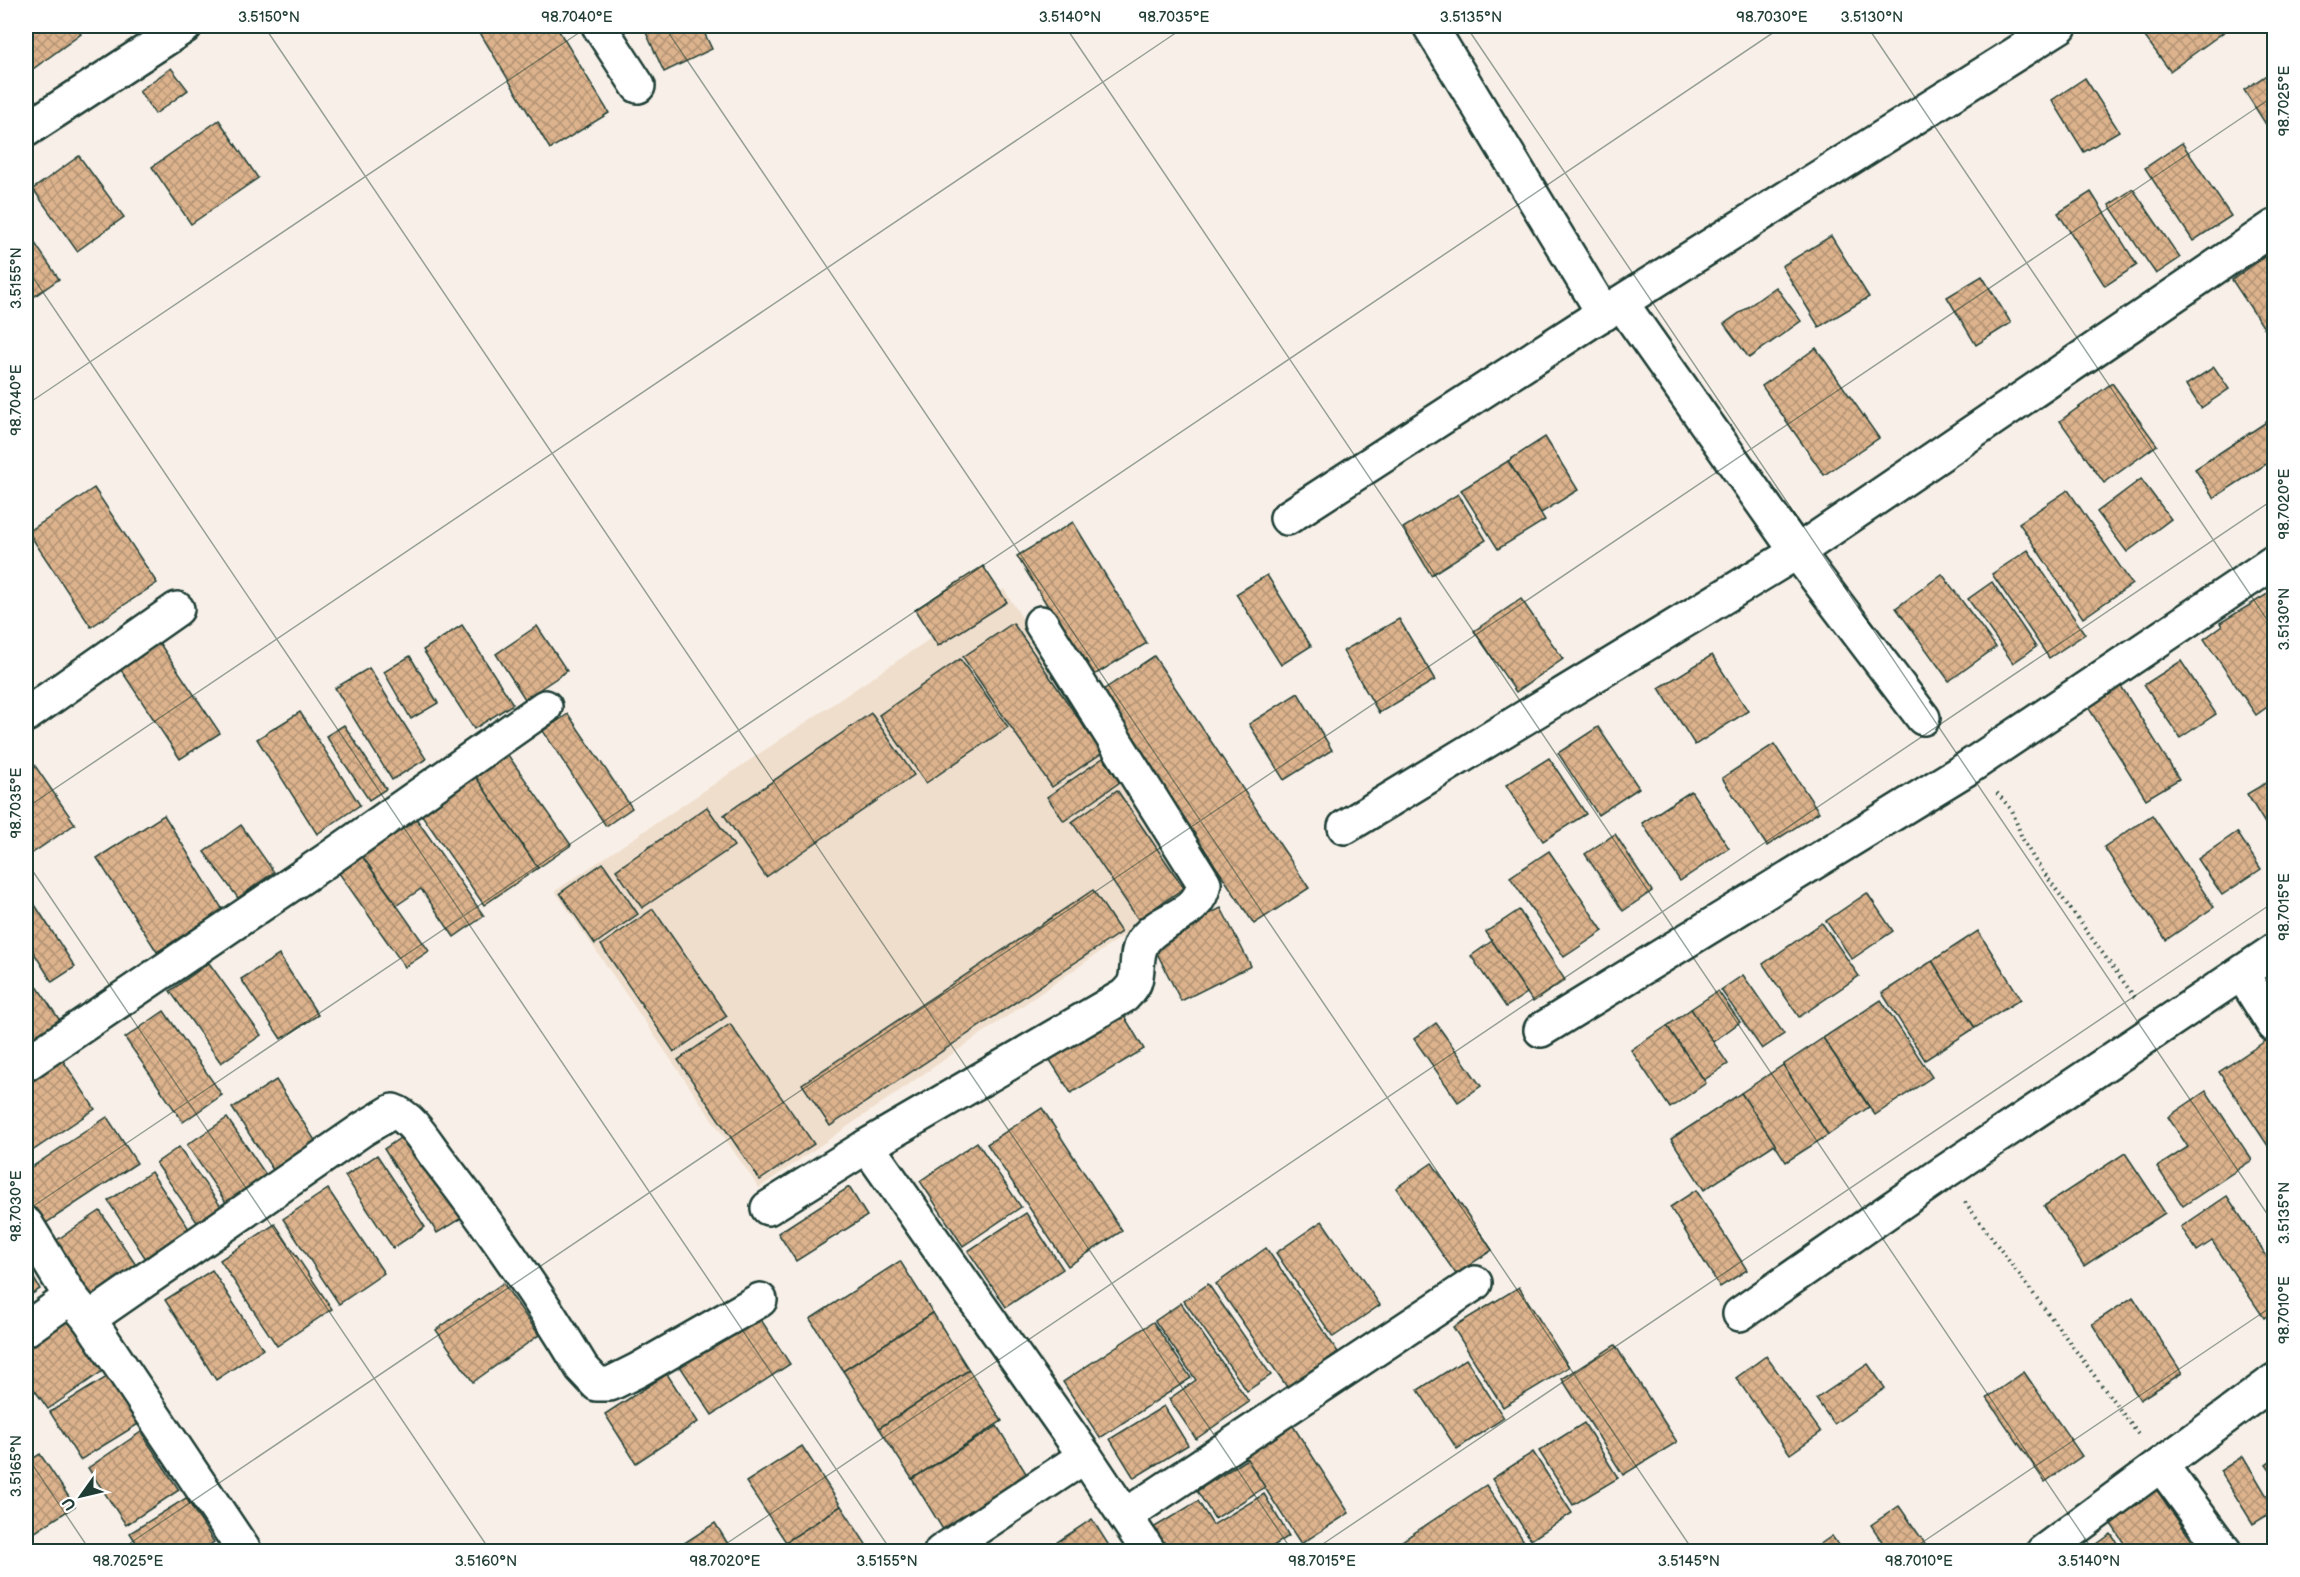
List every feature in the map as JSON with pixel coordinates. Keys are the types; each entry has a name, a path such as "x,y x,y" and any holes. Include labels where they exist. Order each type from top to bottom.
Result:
{"street":[{"path":"26,130 185,26"},
{"path":"599,26 638,86"},
{"path":"1430,26 1613,309 1923,718"},
{"path":"1287,518 2060,26"},
{"path":"1345,827 1797,552 2274,227"},
{"path":"1541,1030 1966,769 2274,562"},
{"path":"26,715 177,609"},
{"path":"768,1208 867,1146 1124,996 1135,982 1138,950 1145,938 1193,906 1203,894 1204,883 1041,623"},
{"path":"26,1064 327,861 545,707"},
{"path":"1740,1314 1943,1173 2274,951"},
{"path":"2242,974 2274,1025"},
{"path":"26,1329 80,1308 393,1111 400,1113 414,1128 479,1211 582,1368 597,1384 610,1384 638,1370 760,1300"},
{"path":"867,1146 1149,1551"},
{"path":"26,1224 80,1308 245,1551"},
{"path":"1125,1516 1475,1283"},
{"path":"2043,1551 2274,1381"},
{"path":"940,1551 1085,1456"},
{"path":"2161,1465 2225,1551"}],"path":[{"path":"1966,769 2006,801 2034,859 2158,1029"},
{"path":"1943,1173 2161,1465"}],"shaded area":[{"path":"1004,589 1191,889 759,1188 555,891"}],"building":[{"path":"26,26 75,26 81,34 26,74"},
{"path":"476,26 556,26 609,113 550,149"},
{"path":"643,26 701,26 712,49 664,72"},
{"path":"2137,26 2232,26 2170,71"},
{"path":"171,68 188,90 155,114 139,91"},
{"path":"2274,70 2274,137 2244,90"},
{"path":"2085,78 2119,131 2084,152 2052,100"},
{"path":"219,120 258,178 191,224 152,167"},
{"path":"2182,143 2231,216 2193,241 2145,168"},
{"path":"79,156 124,217 77,251 33,189"},
{"path":"2133,189 2180,258 2156,274 2109,205"},
{"path":"2091,192 2137,265 2105,286 2058,213"},
{"path":"26,230 59,279 26,302"},
{"path":"1831,236 1869,297 1819,327 1782,266"},
{"path":"2274,250 2274,343 2232,280"},
{"path":"1982,276 2011,323 1976,345 1947,297"},
{"path":"1776,287 1801,321 1749,358 1724,324"},
{"path":"1816,348 1879,438 1824,475 1762,386"},
{"path":"2214,367 2229,389 2201,408 2186,385"},
{"path":"2112,383 2157,445 2104,483 2060,421"},
{"path":"2274,417 2274,459 2214,498 2195,469"},
{"path":"1545,437 1578,490 1541,513 1508,461"},
{"path":"1508,461 1545,520 1498,549 1461,490"},
{"path":"2141,479 2171,519 2127,552 2097,512"},
{"path":"94,488 157,583 91,627 28,532"},
{"path":"2068,490 2132,584 2083,618 2019,523"},
{"path":"1458,494 1486,540 1431,575 1403,528"},
{"path":"1073,522 1147,643 1091,677 1017,556"},
{"path":"2028,550 2085,634 2049,658 1992,574"},
{"path":"983,566 1007,602 938,646 915,610"},
{"path":"1942,574 1996,647 1949,681 1896,608"},
{"path":"1267,575 1311,646 1281,665 1236,594"},
{"path":"1992,582 2036,647 2013,663 1968,599"},
{"path":"2274,590 2274,656 2271,658 2274,663 2274,702 2256,715 2204,639 2222,626 2220,623"},
{"path":"1521,599 1563,659 1516,692 1474,631"},
{"path":"1399,619 1435,680 1379,713 1343,651"},
{"path":"1013,623 1102,753 1052,787 963,657"},
{"path":"462,625 513,704 474,729 423,650"},
{"path":"537,626 567,671 525,699 496,654"},
{"path":"158,641 220,733 180,759 119,667"},
{"path":"1712,655 1748,711 1695,745 1659,688"},
{"path":"410,656 438,703 411,719 384,672"},
{"path":"1154,656 1309,888 1254,924 1100,692"},
{"path":"960,659 1008,727 926,783 879,715"},
{"path":"2181,661 2216,714 2180,738 2144,685"},
{"path":"369,668 426,759 392,780 335,688"},
{"path":"2121,686 2179,779 2146,799 2088,707"},
{"path":"1298,693 1332,750 1284,780 1249,724"},
{"path":"300,712 360,805 317,834 257,739"},
{"path":"871,713 914,775 766,877 724,815"},
{"path":"568,714 632,808 606,826 543,731"},
{"path":"344,725 386,789 369,800 326,736"},
{"path":"1598,727 1639,788 1598,815 1558,753"},
{"path":"1774,744 1819,812 1767,846 1722,778"},
{"path":"503,748 571,845 538,868 471,770"},
{"path":"1103,758 1120,782 1064,821 1047,797"},
{"path":"1549,758 1586,814 1543,841 1506,785"},
{"path":"31,760 75,824 31,854 26,847 26,764"},
{"path":"471,770 538,868 484,905 417,808"},
{"path":"2274,778 2274,838 2247,794"},
{"path":"1117,790 1184,888 1138,919 1072,822"},
{"path":"1691,791 1729,848 1680,881 1642,823"},
{"path":"707,807 734,846 642,908 616,870"},
{"path":"411,811 484,916 454,937 421,889 397,905 357,849"},
{"path":"164,815 223,910 157,952 97,858"},
{"path":"2152,815 2214,907 2166,940 2104,847"},
{"path":"241,825 274,872 238,898 204,852"},
{"path":"2237,832 2261,869 2222,895 2198,859"},
{"path":"1615,834 1652,891 1623,911 1585,854"},
{"path":"357,849 429,951 405,967 334,866"},
{"path":"1549,851 1603,931 1564,957 1510,877"},
{"path":"603,863 638,914 595,944 560,893"},
{"path":"1093,890 1121,932 830,1126 802,1084"},
{"path":"26,891 75,967 52,982 26,940"},
{"path":"1867,893 1893,931 1852,959 1826,921"},
{"path":"1221,908 1251,966 1181,1001 1152,943"},
{"path":"653,909 727,1016 674,1052 601,945"},
{"path":"1519,910 1565,980 1533,1002 1486,932"},
{"path":"1822,923 1859,976 1799,1017 1763,964"},
{"path":"1978,931 2021,999 1975,1028 1932,961"},
{"path":"1492,941 1527,993 1506,1007 1471,956"},
{"path":"279,955 318,1015 281,1039 241,979"},
{"path":"1932,961 1975,1028 1925,1060 1882,993"},
{"path":"209,963 261,1035 221,1063 170,991"},
{"path":"1743,975 1784,1034 1762,1049 1721,990"},
{"path":"30,976 63,1025 26,1050 26,980"},
{"path":"1718,991 1740,1022 1713,1042 1691,1009"},
{"path":"1881,1000 1932,1077 1875,1115 1823,1038"},
{"path":"1691,1009 1728,1064 1704,1080 1667,1026"},
{"path":"164,1011 222,1095 183,1122 125,1038"},
{"path":"1121,1011 1144,1049 1071,1093 1048,1057"},
{"path":"1436,1023 1481,1086 1458,1102 1414,1039"},
{"path":"730,1024 814,1144 760,1180 678,1060"},
{"path":"1667,1026 1706,1083 1670,1108 1631,1050"},
{"path":"1823,1038 1869,1107 1828,1135 1783,1065"},
{"path":"2267,1040 2274,1051 2274,1146 2270,1149 2219,1072"},
{"path":"60,1056 95,1109 26,1155 26,1078"},
{"path":"1783,1065 1828,1135 1786,1162 1741,1093"},
{"path":"276,1080 318,1145 275,1173 232,1108"},
{"path":"2206,1091 2252,1160 2183,1206 2157,1167 2188,1147 2168,1117"},
{"path":"1741,1093 1775,1144 1704,1190 1671,1139"},
{"path":"1042,1108 1122,1231 1068,1266 987,1144"},
{"path":"107,1117 137,1163 43,1225 26,1199 26,1171"},
{"path":"227,1118 271,1182 231,1210 187,1145"},
{"path":"409,1132 463,1217 437,1233 384,1149"},
{"path":"977,1142 1021,1207 963,1246 920,1181"},
{"path":"179,1147 222,1208 199,1225 156,1163"},
{"path":"2125,1153 2165,1213 2084,1266 2044,1206"},
{"path":"377,1155 425,1227 393,1248 345,1176"},
{"path":"1432,1163 1492,1250 1456,1274 1396,1188"},
{"path":"151,1172 194,1236 150,1265 108,1201"},
{"path":"849,1187 867,1216 796,1261 778,1233"},
{"path":"328,1189 384,1273 339,1304 283,1219"},
{"path":"1696,1190 1747,1270 1720,1287 1670,1207"},
{"path":"2227,1196 2274,1267 2274,1311 2264,1318 2212,1241 2197,1251 2181,1227"},
{"path":"100,1211 136,1265 91,1296 54,1242"},
{"path":"1026,1213 1063,1269 1006,1307 968,1251"},
{"path":"1322,1221 1380,1305 1333,1337 1276,1253"},
{"path":"275,1224 332,1309 277,1346 220,1260"},
{"path":"1266,1248 1338,1352 1287,1387 1216,1284"},
{"path":"900,1261 933,1313 843,1371 810,1319"},
{"path":"26,1265 40,1289 26,1298"},
{"path":"212,1270 263,1349 216,1380 165,1300"},
{"path":"503,1283 539,1335 473,1382 436,1330"},
{"path":"1208,1284 1271,1375 1247,1391 1184,1301"},
{"path":"1519,1287 1569,1367 1503,1407 1453,1327"},
{"path":"2133,1297 2182,1373 2140,1400 2092,1324"},
{"path":"1181,1303 1249,1402 1196,1439 1169,1399 1196,1380 1155,1321"},
{"path":"62,1309 104,1370 48,1409 26,1378 26,1335"},
{"path":"754,1309 790,1364 712,1415 676,1360"},
{"path":"933,1313 969,1370 879,1428 843,1371"},
{"path":"1153,1322 1191,1378 1100,1438 1063,1382"},
{"path":"1615,1345 1677,1442 1623,1475 1562,1379"},
{"path":"1766,1356 1821,1432 1790,1454 1736,1378"},
{"path":"1466,1359 1504,1418 1457,1449 1418,1390"},
{"path":"1868,1364 1885,1388 1834,1424 1816,1399"},
{"path":"969,1370 1002,1421 912,1479 879,1428"},
{"path":"2024,1372 2082,1456 2045,1482 1987,1398"},
{"path":"667,1374 698,1422 636,1463 605,1414"},
{"path":"110,1375 140,1423 80,1460 50,1412"},
{"path":"1164,1406 1188,1445 1134,1478 1110,1439"},
{"path":"1288,1418 1349,1513 1301,1544 1240,1449"},
{"path":"1584,1423 1618,1478 1573,1505 1539,1451"},
{"path":"997,1426 1032,1483 947,1536 912,1479"},
{"path":"141,1432 179,1490 126,1525 88,1468"},
{"path":"802,1446 841,1506 786,1542 746,1482"},
{"path":"1533,1452 1572,1513 1531,1540 1492,1479"},
{"path":"40,1454 75,1506 26,1538 26,1463"},
{"path":"2243,1456 2274,1508 2274,1511 2253,1524 2220,1471"},
{"path":"1247,1459 1265,1487 1215,1519 1197,1491"},
{"path":"2274,1459 2274,1476 2266,1465"},
{"path":"1486,1485 1526,1544 1514,1552 1392,1552 1390,1549"},
{"path":"2156,1489 2200,1552 2130,1552 2109,1521"},
{"path":"1264,1494 1289,1536 1264,1552 1168,1552 1153,1528 1198,1501 1213,1525"},
{"path":"186,1498 214,1542 200,1552 142,1552 130,1533"},
{"path":"841,1506 871,1552 792,1552 786,1542"},
{"path":"1899,1506 1931,1552 1889,1552 1871,1525"},
{"path":"1092,1519 1113,1552 1042,1552"},
{"path":"715,1523 733,1552 672,1551"},
{"path":"2111,1534 2123,1552 2086,1552"},
{"path":"1832,1536 1843,1552 1809,1552"},
{"path":"1742,1543 1748,1552 1729,1552"}]}
